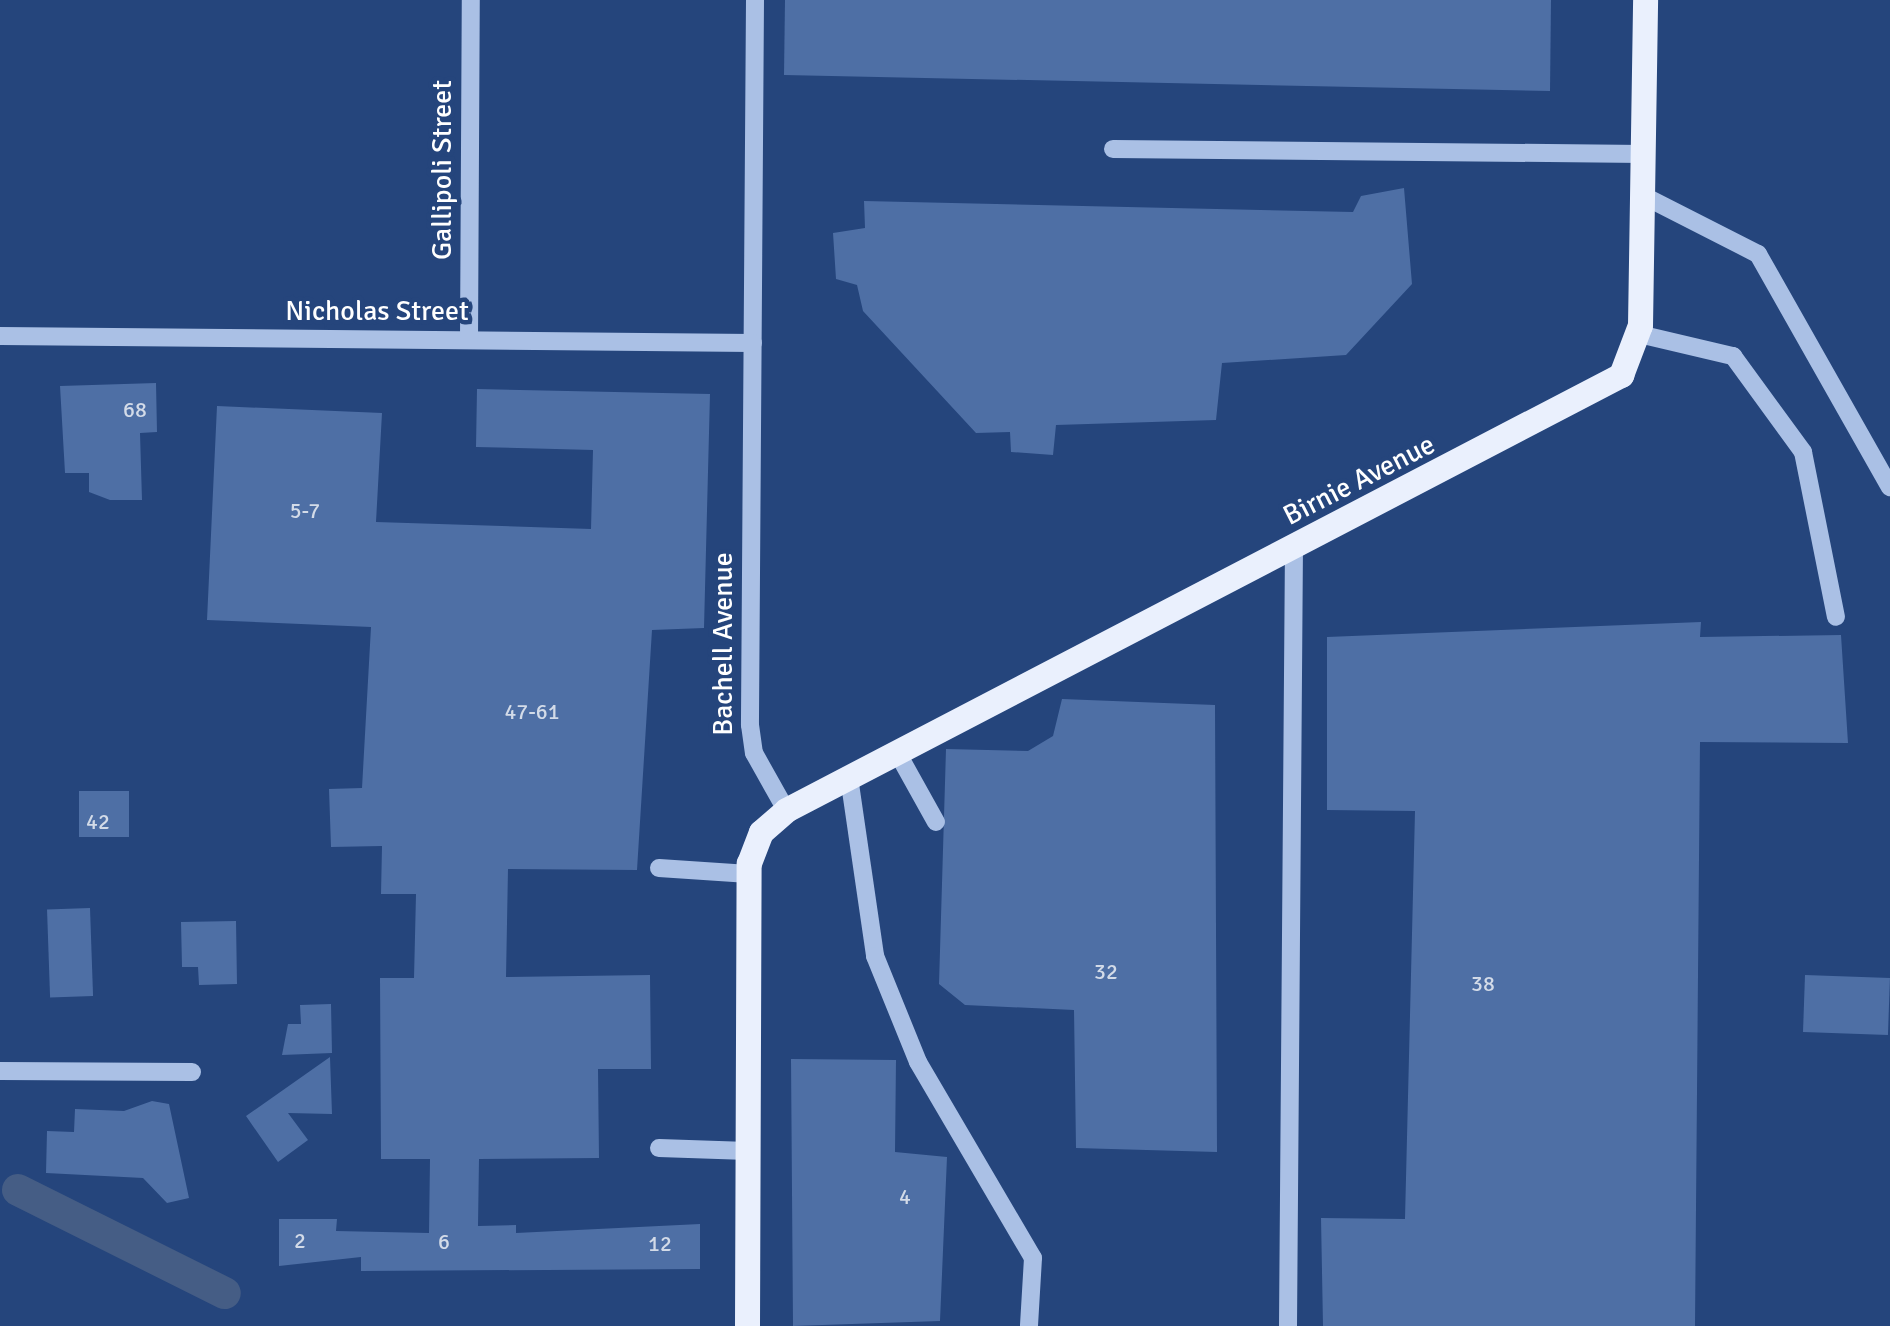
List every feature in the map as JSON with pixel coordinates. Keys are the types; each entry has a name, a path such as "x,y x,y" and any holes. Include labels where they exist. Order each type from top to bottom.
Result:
{"main road":[{"name":"Birnie Avenue","path":"786,810 1607,385 1632,360 1639,334 1645,0"},
{"path":"747,1326 749,874 760,832 786,810"}],"street":[{"name":"Gallipoli Street","path":"469,340 471,0"},
{"name":"Bachell Avenue","path":"755,0 750,726 754,754 786,810"},
{"path":"1113,149 1644,154"},
{"path":"1644,196 1758,254 1890,486"},
{"path":"1639,334 1732,356 1804,452 1836,617"},
{"name":"Nicholas Street","path":"0,336 754,342"},
{"path":"1288,1326 1294,547"},
{"path":"898,752 936,822"},
{"path":"848,778 875,956 918,1062 1034,1258 1030,1326"},
{"path":"659,868 749,874"},
{"path":"0,1071 192,1072"},
{"path":"659,1148 748,1151"}],"building":[{"path":"785,0 1551,0 1550,91 784,75"},
{"path":"1404,188 1412,284 1346,355 1222,363 1216,420 1056,425 1053,455 1011,452 1010,432 976,433 863,311 857,285 836,279 833,233 865,228 864,201 1353,212 1361,196"},
{"path":"156,383 157,432 140,433 142,500 110,500 89,492 89,473 65,473 60,386"},
{"path":"477,389 710,394 704,628 652,630 637,870 508,869 506,977 650,975 651,1069 598,1069 599,1158 479,1159 478,1226 516,1225 516,1233 700,1224 700,1269 361,1271 361,1257 279,1266 279,1219 337,1219 336,1231 429,1233 430,1159 381,1159 380,978 414,978 416,894 381,894 382,846 331,847 329,789 362,788 371,627 207,620 217,406 382,413 376,522 591,529 593,450 476,447"},
{"path":"1701,622 1700,637 1841,635 1848,743 1700,742 1695,1326 1323,1326 1321,1218 1405,1219 1415,811 1327,810 1327,637"},
{"path":"1062,699 1215,705 1217,1152 1076,1148 1074,1010 965,1005 939,984 946,749 1028,751 1053,736"},
{"path":"79,791 129,791 129,837 79,837"},
{"path":"90,908 93,996 50,997 47,910"},
{"path":"236,921 237,984 199,985 198,967 182,967 181,922"},
{"path":"1805,975 1890,978 1888,1035 1803,1032"},
{"path":"331,1004 332,1053 282,1055 288,1024 301,1024 300,1005"},
{"path":"330,1057 332,1114 288,1113 308,1140 278,1162 246,1116"},
{"path":"791,1059 896,1060 895,1152 947,1157 940,1321 793,1326"},
{"path":"152,1101 169,1104 189,1198 167,1203 143,1178 46,1173 47,1131 74,1132 75,1109 124,1111"}],"waterway":[{"path":"18,1190 225,1293"}]}
